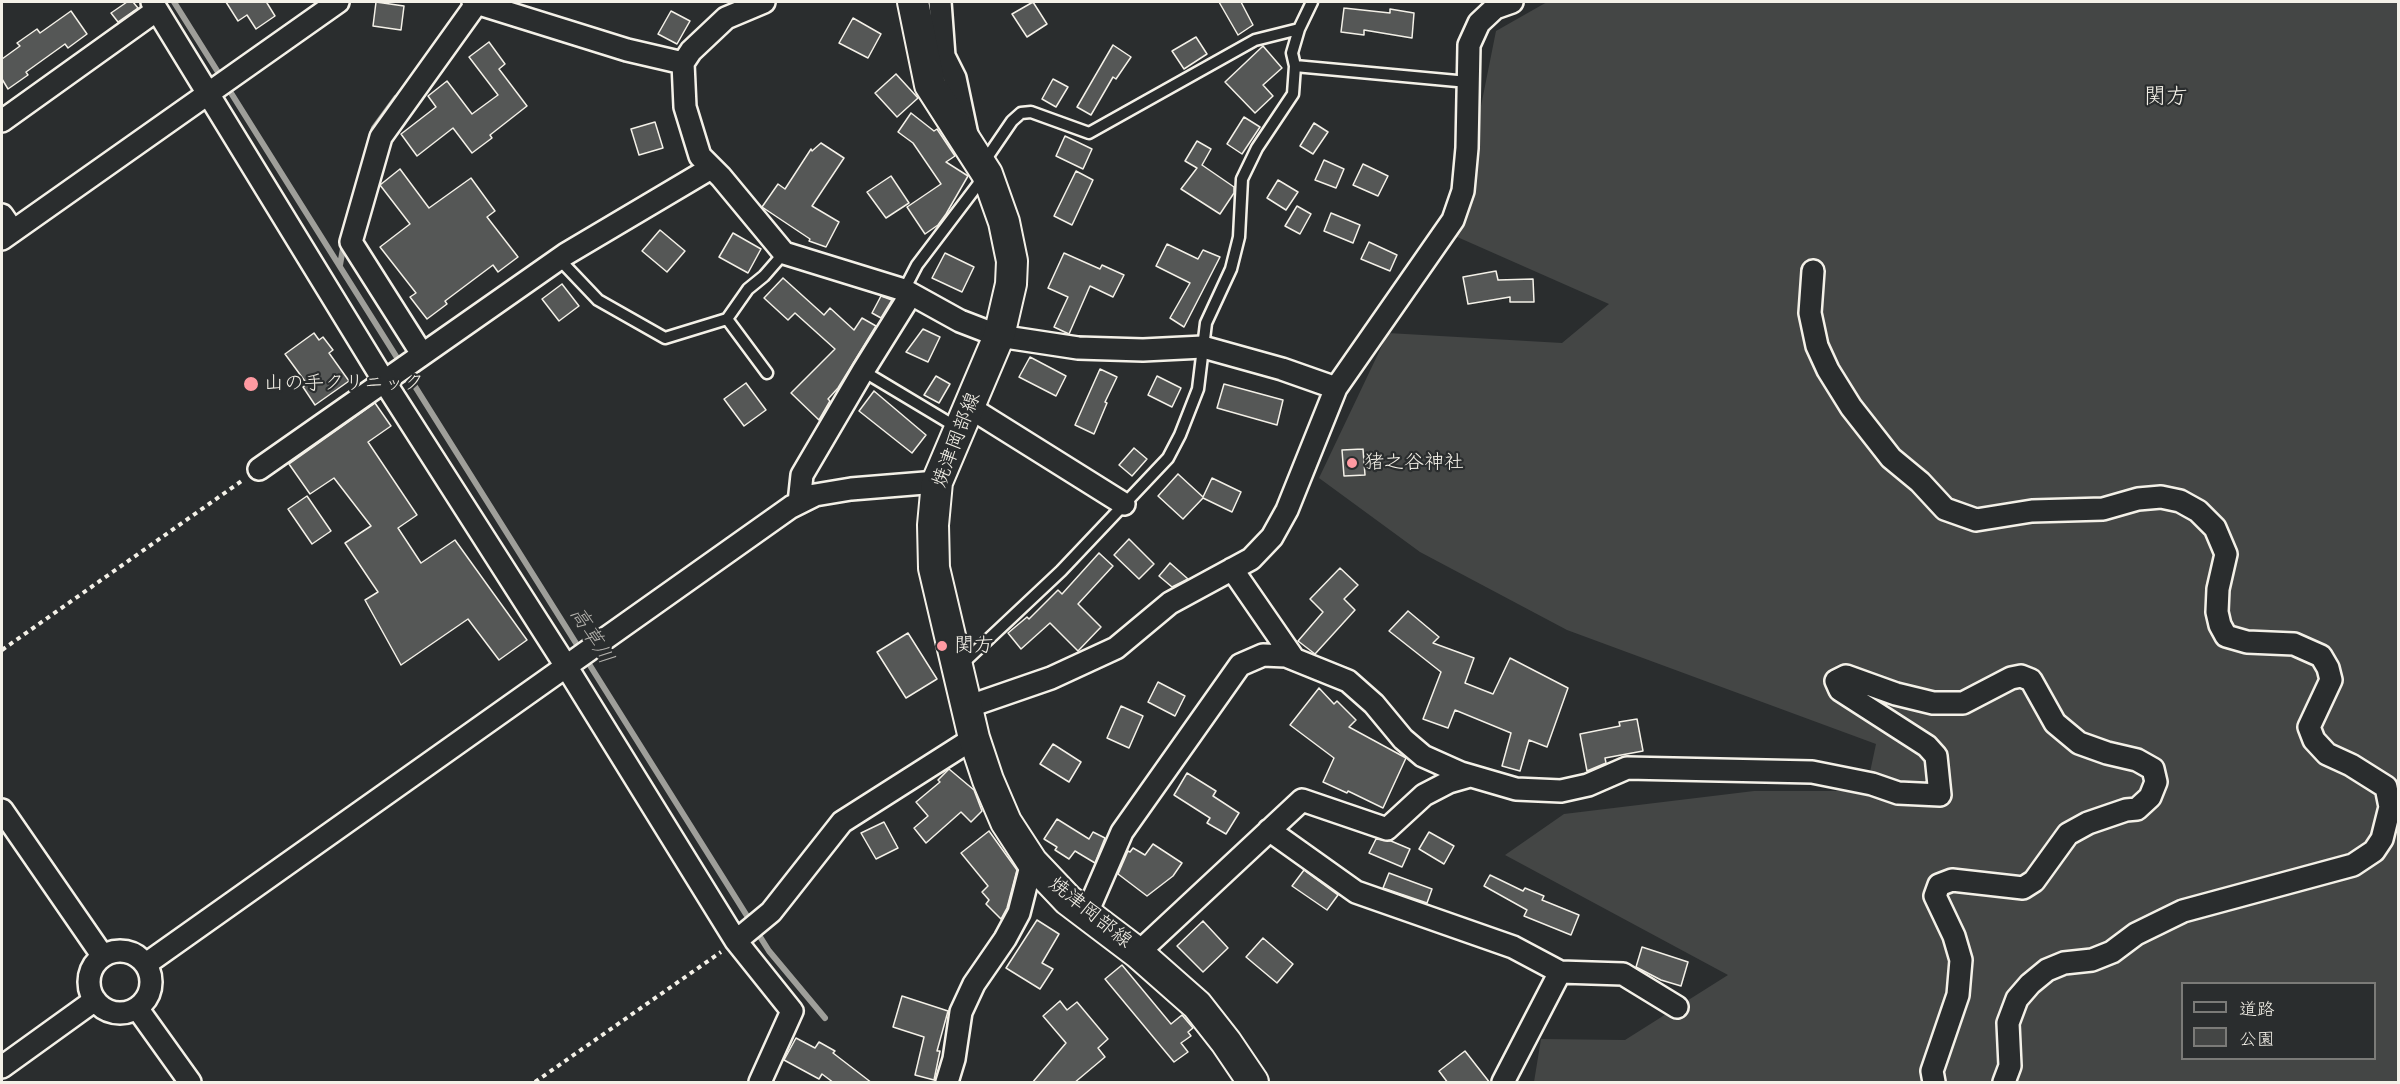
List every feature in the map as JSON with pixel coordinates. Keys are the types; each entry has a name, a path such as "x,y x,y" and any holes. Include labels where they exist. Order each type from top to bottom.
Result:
{"main road":[{"name":"焼津岡部線","path":"913,2 930,85 979,162 1004,222 1012,261 1011,284 999,336 937,482 933,525 934,568 974,738 988,780 1006,822 1032,862 1047,880 1086,915 1138,953 1197,1005 1226,1042 1253,1083"}],"street":[{"path":"5,228 213,91 338,2"},
{"path":"419,357 351,242 381,137 475,2 627,50 683,63"},
{"path":"764,2 726,18 691,51 683,63 685,107 700,156 783,253 908,292 960,321 999,336 1078,348 1143,350 1203,347 1282,369 1336,388"},
{"path":"940,2 944,56 955,78 979,162"},
{"path":"967,707 1051,678 1116,648 1170,603 1251,559 1272,537 1287,510 1336,388 1453,220 1463,191 1467,148 1469,45 1479,23 1495,8 1512,2"},
{"path":"2,122 154,6 213,91 388,378 739,938 792,1011 760,1083"},
{"path":"259,469 560,259 711,168"},
{"path":"1813,271 1810,313 1817,346 1828,370 1851,407 1892,458 1920,482 1945,509 1976,520 2032,511 2103,509 2138,499 2161,497 2180,501 2198,511 2215,528 2226,554 2218,589 2217,612 2226,636 2247,642 2294,644 2322,656 2331,680 2309,727 2314,740 2327,754 2351,765 2386,787 2390,807 2382,839 2374,851 2353,866 2183,911 2136,934 2112,952 2092,960 2064,963 2047,970 2017,999 2008,1023 2010,1066 2004,1083"},
{"path":"800,503 802,475 908,292"},
{"path":"964,417 1124,504"},
{"path":"146,964 800,503 815,495 851,489 937,482"},
{"path":"1232,569 1294,659"},
{"path":"1086,915 1122,832 1240,665 1263,655 1286,656 1347,681 1374,704 1403,739 1423,756 1470,776 1516,789 1561,791 1588,784 1627,768 1812,772 1872,784 1898,794 1940,795 1936,756 1927,746 1840,690 1836,681 1845,676 1896,694 1933,703 1963,703 2011,678 2021,676 2031,680 2055,723 2079,743 2137,760 2153,769 2156,782 2150,797 2137,809 2126,810 2088,823 2068,834 2034,881 2023,888 1952,880 1939,885 1935,896 1954,936 1961,960 1958,994 1932,1071 1934,1083"},
{"path":"739,938 771,912 842,822 974,738"},
{"path":"1138,953 1302,800 1387,829 1425,795 1449,782 1470,776"},
{"path":"2,810 102,955"},
{"path":"1269,830 1356,892 1513,947 1560,972 1623,974 1677,1007"},
{"path":"947,1083 954,1059 961,1012 974,984 1005,939 1019,913 1032,862"},
{"path":"119,950 128,951 137,955 146,964 151,980 150,989 147,998 137,1008 124,1013 115,1013 106,1010 95,1000 89,989 88,980 94,963 102,955 119,950"},
{"path":"1503,1083 1560,972"},
{"path":"2,1066 95,1000"},
{"path":"137,1008 190,1083"}],"lane":[{"path":"958,668 1061,571 1168,458 1180,435 1198,389 1206,323 1231,269 1236,248 1242,179 1257,148 1293,94 1295,66 1292,53 1299,29 1312,2"},
{"path":"908,292 917,265 979,162 1021,113 1031,112 1089,133 1255,40 1299,29"},
{"path":"1295,66 1468,82"},
{"path":"560,259 598,300 664,338 727,319 748,289 764,276 783,253"},
{"path":"727,319 767,373"},
{"path":"863,371 964,417"}],"path":[{"path":"2,650 259,469"},
{"path":"535,1083 739,938"}],"green space":[{"path":"1547,2 2398,2 2398,1082 1534,1082 1541,1039 1625,1040 1728,975 1505,855 1564,814 1754,791 1866,791 1876,744 1567,630 1420,552 1319,478 1388,333 1562,343 1609,304 1455,236 1496,31"}],"building":[{"path":"127,2 133,2 138,8 118,22 111,13"},
{"path":"226,2 268,2 275,16 256,29 247,15 238,21"},
{"path":"376,2 404,6 401,30 373,26"},
{"path":"1033,2 1047,24 1027,37 1012,14"},
{"path":"1219,2 1241,2 1253,25 1238,35"},
{"path":"1344,8 1390,13 1390,9 1414,13 1412,38 1364,30 1364,35 1341,32"},
{"path":"71,11 87,34 68,48 65,44 26,72 28,75 8,89 2,79 2,59 20,46 17,43 37,29 40,33"},
{"path":"671,11 690,21 677,44 658,34"},
{"path":"853,18 881,34 868,58 839,43"},
{"path":"1196,37 1207,54 1184,69 1172,51"},
{"path":"489,42 505,64 499,69 527,106 490,135 492,138 472,153 453,128 417,156 401,134 436,107 428,96 447,81 472,114 498,95 469,57"},
{"path":"1113,45 1131,57 1116,79 1113,77 1091,115 1077,107"},
{"path":"1263,46 1282,68 1263,85 1273,96 1255,113 1225,82"},
{"path":"896,74 918,98 897,117 875,93"},
{"path":"1053,79 1068,87 1056,107 1042,99"},
{"path":"911,113 934,131 937,129 955,156 946,162 968,176 938,225 925,234 907,207 941,184 913,143 898,132"},
{"path":"1244,117 1260,127 1242,154 1227,144"},
{"path":"655,122 663,148 639,155 631,129"},
{"path":"1314,123 1328,132 1313,154 1300,146"},
{"path":"1065,136 1092,149 1083,169 1056,156"},
{"path":"1197,141 1211,149 1202,165 1234,187 1234,193 1220,214 1181,189 1197,168 1185,161"},
{"path":"821,143 844,158 812,206 839,222 826,247 809,241 810,239 762,207 778,184 785,189 811,149 812,151"},
{"path":"1324,160 1344,169 1336,188 1315,180"},
{"path":"1363,164 1388,176 1378,196 1353,185"},
{"path":"400,169 429,208 471,178 495,211 487,217 518,257 498,272 493,265 445,301 447,304 427,319 410,297 416,293 380,247 410,224 380,185"},
{"path":"1076,171 1093,180 1072,225 1054,216"},
{"path":"891,176 909,203 886,218 867,192"},
{"path":"1278,180 1298,192 1286,210 1267,198"},
{"path":"1297,206 1311,214 1300,234 1285,226"},
{"path":"1331,213 1360,225 1353,243 1324,231"},
{"path":"660,230 685,251 667,272 642,251"},
{"path":"733,233 761,249 748,273 719,257"},
{"path":"1369,242 1397,255 1390,271 1361,259"},
{"path":"1167,244 1198,259 1203,250 1220,257 1184,327 1170,318 1190,283 1156,266"},
{"path":"945,253 974,267 962,292 932,278"},
{"path":"1064,253 1100,269 1102,265 1124,275 1113,297 1090,286 1069,334 1054,327 1068,297 1048,288"},
{"path":"1496,271 1498,280 1533,279 1534,302 1510,302 1510,297 1468,304 1463,277"},
{"path":"783,278 824,315 830,308 854,330 862,318 876,326 838,388 828,399 830,401 819,420 791,393 835,349 795,313 788,320 764,298"},
{"path":"562,284 579,306 559,321 542,299"},
{"path":"881,296 892,300 881,318 872,313"},
{"path":"923,329 940,337 928,362 906,352"},
{"path":"314,333 319,340 323,337 333,350 329,353 349,381 315,405 303,387 307,384 285,354"},
{"path":"1030,357 1066,376 1056,396 1019,377"},
{"path":"1100,369 1117,377 1094,434 1075,425"},
{"path":"936,376 950,384 939,403 924,395"},
{"path":"1157,376 1181,388 1172,407 1148,395"},
{"path":"746,383 766,410 744,426 724,399"},
{"path":"1224,384 1283,400 1277,425 1217,408"},
{"path":"874,391 926,435 912,453 859,411"},
{"path":"375,403 391,426 368,442 417,515 398,528 421,563 455,540 527,640 499,660 468,619 401,665 365,600 378,592 345,543 371,526 334,478 310,494 289,464"},
{"path":"1134,448 1147,459 1132,476 1119,465"},
{"path":"1363,449 1365,475 1344,476 1342,450"},
{"path":"1178,474 1203,497 1212,478 1241,492 1232,512 1203,498 1183,519 1158,496"},
{"path":"307,496 331,531 312,544 288,509"},
{"path":"1129,539 1154,564 1139,579 1114,555"},
{"path":"1099,553 1113,566 1078,604 1101,627 1078,651 1050,623 1021,649 1008,633 1027,617 1029,619 1058,590 1062,594"},
{"path":"1170,563 1188,579 1172,587 1159,576"},
{"path":"1340,568 1358,585 1344,599 1355,610 1315,654 1298,641 1323,612 1310,599"},
{"path":"1408,611 1439,637 1433,643 1474,658 1465,683 1493,694 1510,658 1568,688 1547,747 1529,740 1520,771 1502,766 1511,733 1455,710 1448,728 1423,719 1441,672 1389,631"},
{"path":"908,633 937,679 906,698 877,652"},
{"path":"1158,682 1185,696 1175,716 1148,702"},
{"path":"1319,688 1334,704 1337,701 1356,720 1349,727 1406,758 1383,808 1323,782 1334,758 1290,725"},
{"path":"1121,706 1143,716 1129,748 1107,738"},
{"path":"1637,719 1643,751 1605,758 1606,763 1587,771 1580,734 1620,726 1619,722"},
{"path":"1053,744 1081,762 1069,782 1040,764"},
{"path":"949,769 974,790 982,811 971,822 961,812 926,843 914,828 928,816 916,802 940,782 938,780"},
{"path":"1187,773 1216,791 1213,796 1239,813 1226,834 1207,823 1210,818 1174,795"},
{"path":"1057,819 1089,839 1093,832 1105,838 1095,863 1075,851 1069,859 1055,850 1057,847 1044,839"},
{"path":"884,822 898,848 876,859 861,833"},
{"path":"989,831 1017,870 1007,908 1001,919 986,904 989,900 982,892 988,886 961,853"},
{"path":"1429,832 1454,846 1444,864 1419,849"},
{"path":"1376,839 1391,841 1410,849 1402,867 1369,853"},
{"path":"1153,844 1182,863 1173,876 1147,896 1118,874 1128,851 1130,852 1133,848 1145,855"},
{"path":"1304,870 1338,895 1327,910 1292,886"},
{"path":"1389,873 1432,889 1427,903 1383,888"},
{"path":"1490,875 1523,891 1525,888 1544,896 1542,900 1579,915 1571,935 1524,916 1527,910 1484,886"},
{"path":"1037,920 1059,934 1042,963 1053,969 1040,989 1006,968"},
{"path":"1203,921 1228,948 1203,972 1177,946"},
{"path":"1263,938 1293,964 1277,983 1246,957"},
{"path":"1642,947 1688,962 1681,986 1661,980 1636,967"},
{"path":"1122,965 1171,1024 1182,1015 1193,1028 1188,1032 1191,1036 1181,1043 1188,1052 1174,1062 1105,979"},
{"path":"902,996 948,1011 937,1051 940,1051 934,1080 915,1075 924,1037 893,1027"},
{"path":"1060,1001 1067,1010 1077,1002 1108,1039 1098,1048 1105,1057 1074,1083 1032,1083 1066,1043 1043,1016"},
{"path":"796,1038 815,1048 819,1042 835,1051 833,1053 872,1083 834,1083 822,1074 819,1079 784,1060"},
{"path":"1465,1051 1490,1083 1448,1083 1439,1071"}],"waterway":[{"name":"高草川","path":"174,2 769,951 825,1018"},
{"path":"371,137 374,128 396,98"},
{"path":"340,265 344,243"}],"place":[{"name":"山の手クリニック","path":"251,384"},
{"name":"猪之谷神社","path":"1352,463"},
{"name":"関方","path":"942,646"}],"district":[{"name":"関方","path":"2166,97"}]}
